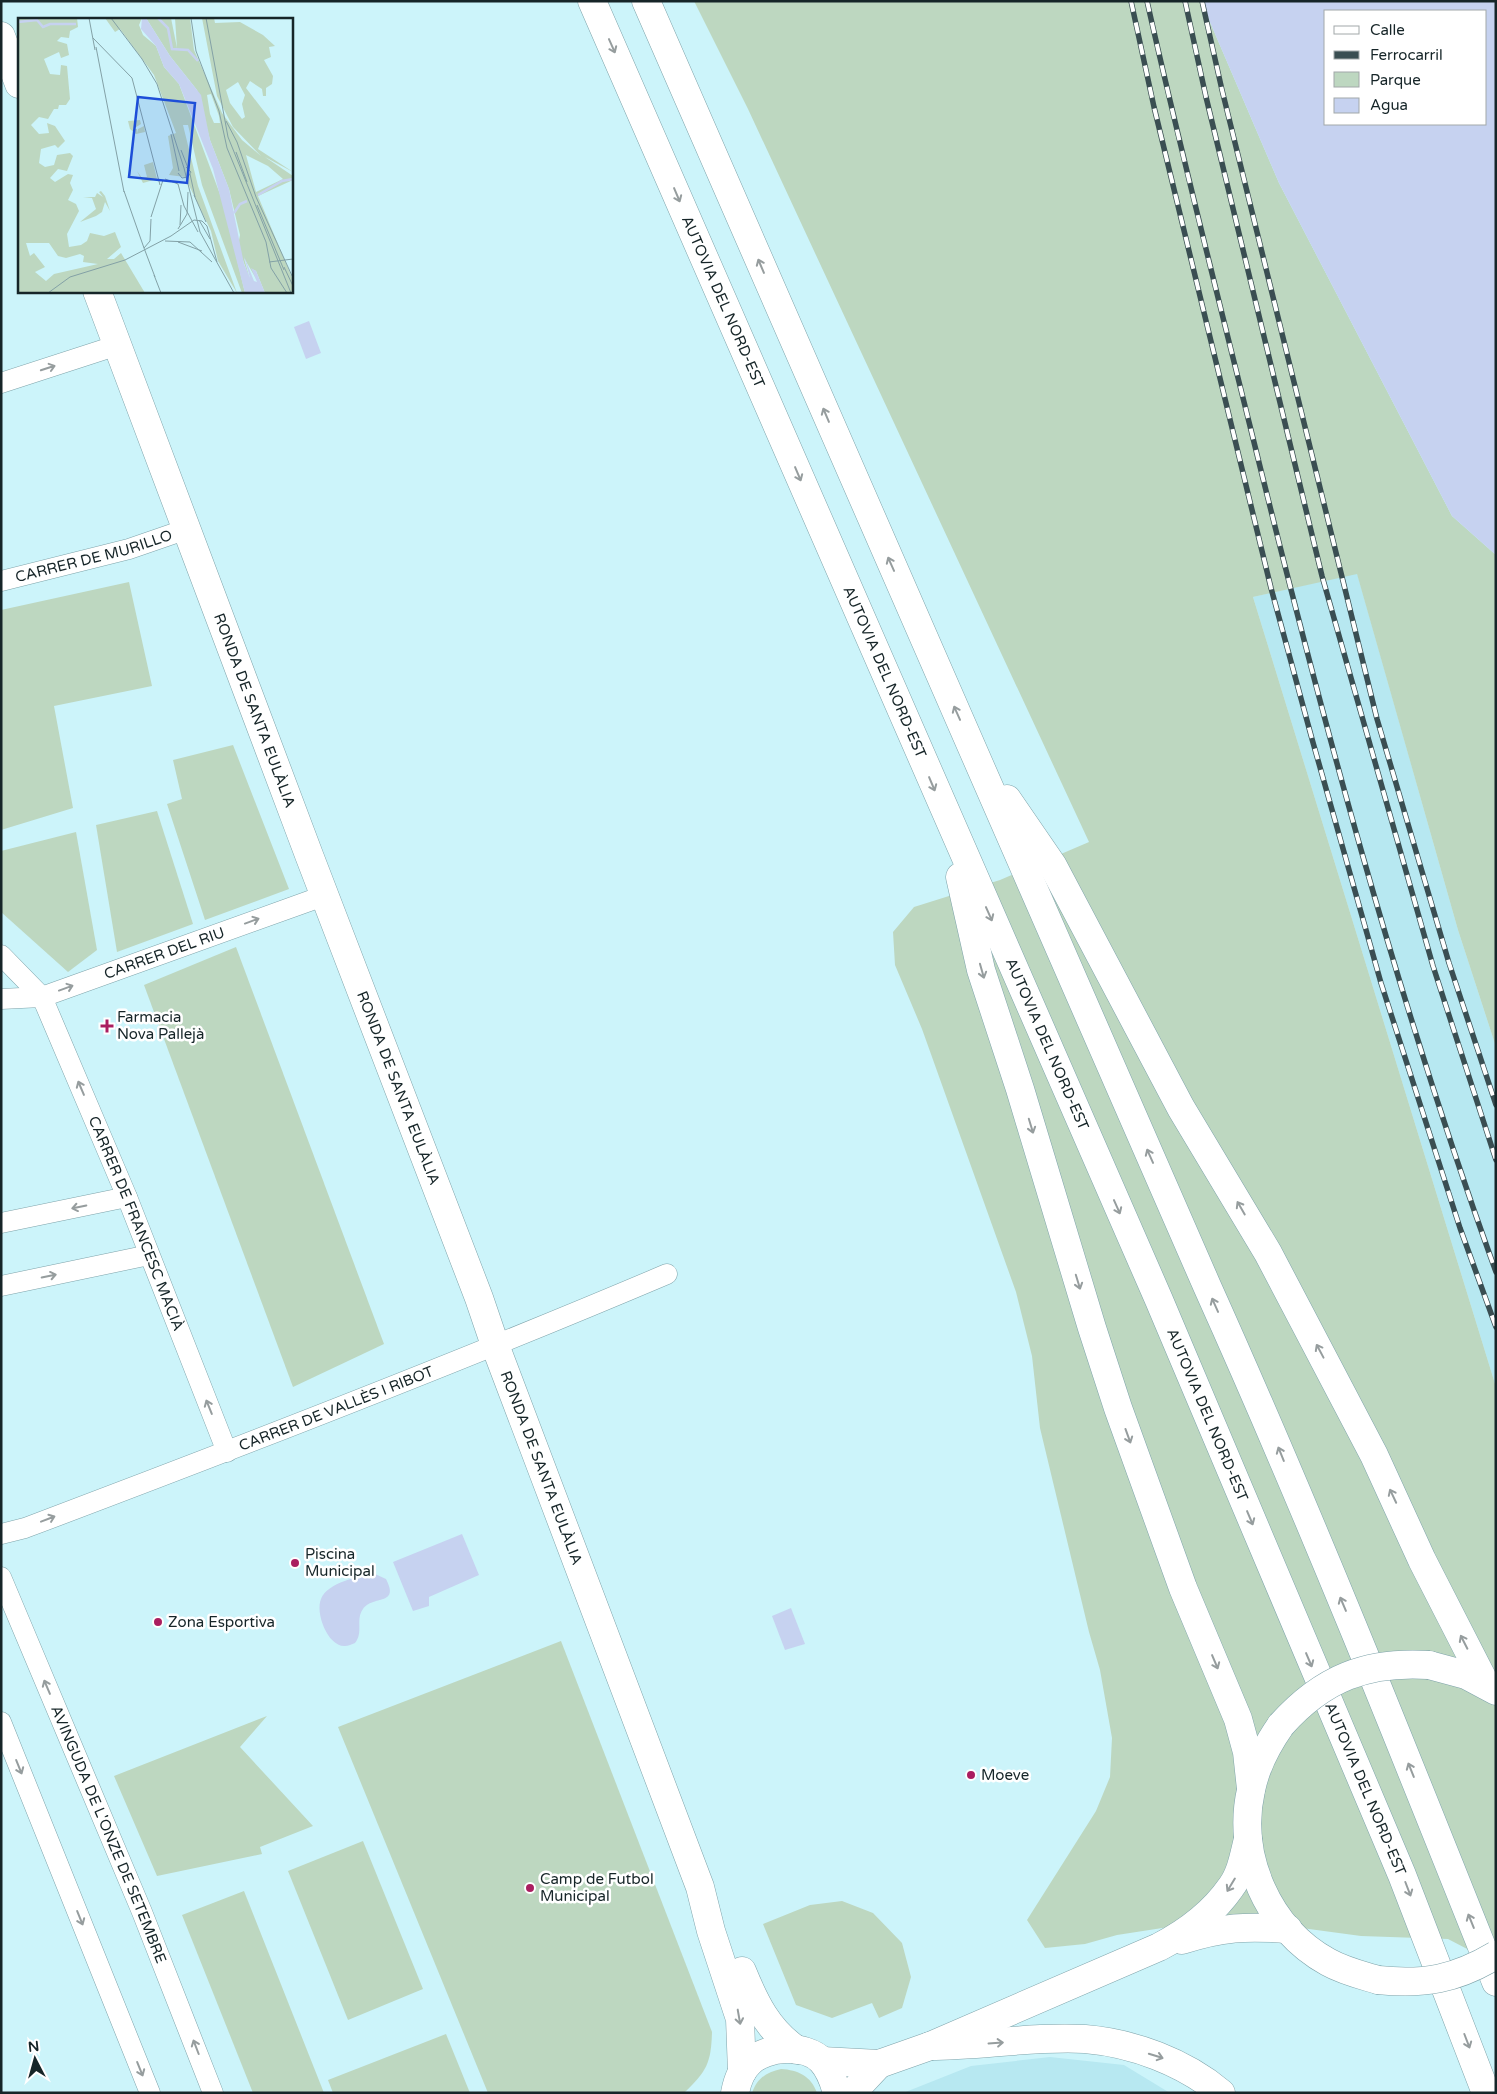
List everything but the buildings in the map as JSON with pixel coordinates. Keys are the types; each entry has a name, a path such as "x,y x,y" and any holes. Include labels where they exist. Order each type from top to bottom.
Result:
{"main road":[{"name":"AUTOVIA DEL NORD-EST","path":"592,1 1158,1300 1402,1875 1486,2093"},
{"path":"646,1 1260,1404 1382,1698 1496,1982"},
{"path":"1,36 18,81"},
{"name":"RONDA DE SANTA EULÀLIA","path":"97,292 700,1887 711,1931 737,2007 740,2026 738,2082"},
{"path":"976,757 1053,866 1181,1108 1268,1254 1374,1454 1422,1560 1491,1688"},
{"path":"948,821 981,970 1020,1089 1084,1302 1118,1408 1183,1588 1238,1719 1247,1752 1251,1789"},
{"path":"1491,1688 1466,1675 1429,1665 1407,1664 1385,1665 1349,1674 1316,1692 1294,1710 1281,1724 1269,1742 1258,1766 1251,1789 1248,1810 1248,1839 1253,1866 1262,1891 1272,1909 1288,1929 1310,1950 1328,1962 1351,1972 1378,1980 1402,1982 1427,1981 1458,1974 1476,1967 1496,1955"},
{"path":"1159,1947 1194,1925 1232,1887 1240,1868 1248,1839"},
{"name":"RONDA DE SANTA EULÀLIA","path":"700,1887 724,1927 754,2001 766,2022 778,2035 797,2050"},
{"path":"822,2061 879,2064 930,2046 1159,1947 1213,1930 1254,1926 1288,1929"},
{"path":"930,2046 958,2046 1049,2039 1086,2040 1129,2047 1164,2058 1221,2093"},
{"path":"738,2082 750,2061 762,2053 786,2049 797,2050 810,2054 822,2061 831,2074 837,2093"},
{"path":"852,2093 879,2064"}],"street":[{"path":"1,384 118,345"},
{"name":"CARRER DE MURILLO","path":"1,581 129,549 187,529"},
{"name":"CARRER DEL RIU","path":"1,999 42,997 326,895"},
{"path":"1,955 42,997"},
{"name":"CARRER DE FRANCESC MACIÀ","path":"42,997 127,1197 227,1452"},
{"path":"1,1223 127,1197"},
{"path":"1,1286 149,1255"},
{"name":"CARRER DE VALLÈS I RIBOT","path":"1,1534 25,1528 227,1452 667,1274"},
{"name":"AVINGUDA DE L'ONZE DE SETEMBRE","path":"1,1577 142,1912 213,2093"},
{"path":"1,1722 150,2093"}],"shaded area":[{"path":"1357,573 1458,930 1496,1047 1496,1387 1253,597"},
{"path":"1050,2057 1124,2065 1170,2093 903,2093 971,2066"}],"green space":[{"path":"694,1 1201,1 1279,183 1452,516 1496,555 1496,1047 1458,930 1357,574 1253,597 1496,1387 1496,1964 1448,1939 1361,1936 1227,1918 1117,1935 1085,1944 1045,1948 1027,1920 1096,1811 1110,1777 1112,1738 1100,1670 1089,1632 1040,1428 1032,1356 1016,1292 922,1029 895,965 893,932 914,907 1000,880 1089,842 748,109"},
{"path":"129,582 152,686 54,706 73,808 1,830 1,610"},
{"path":"233,745 289,889 205,920 167,804 182,799 173,760"},
{"path":"157,811 193,924 117,952 96,825"},
{"path":"76,832 97,950 68,972 1,912 1,851"},
{"path":"236,947 384,1344 293,1387 144,985"},
{"name":"Camp de Futbol Municipal","path":"561,1641 712,2032 709,2059 706,2066 698,2079 684,2093 488,2093 338,1727"},
{"path":"267,1716 240,1747 313,1826 260,1847 262,1854 157,1876 114,1776"},
{"path":"363,1841 423,1989 348,2020 288,1871"},
{"path":"244,1891 324,2093 253,2093 182,1915"},
{"path":"842,1901 873,1913 902,1943 911,1977 902,2008 879,2018 872,2003 832,2018 796,2005 763,1924 810,1905"},
{"path":"446,2034 470,2093 333,2093 328,2080"},
{"path":"781,2069 803,2075 811,2082 817,2093 752,2093 763,2076"}],"water":[{"path":"1201,1 1496,1 1496,555 1452,516 1279,183"},
{"path":"309,321 321,353 306,359 294,327"},
{"path":"462,1534 479,1575 429,1597 429,1606 413,1611 393,1562"},
{"path":"375,1574 386,1579 390,1593 388,1597 373,1602 363,1609 360,1617 359,1635 355,1643 346,1646 339,1645 328,1635 321,1620 320,1605 324,1593 337,1584 353,1578"},
{"path":"791,1608 805,1644 785,1650 772,1616"}],"railway":[{"path":"1131,1 1154,107 1271,588 1312,739 1381,983 1460,1228 1496,1327"},
{"path":"1147,1 1210,267 1332,746 1425,1063 1496,1272"},
{"path":"1185,1 1206,97 1322,576 1433,966 1496,1160"},
{"path":"1202,1 1222,90 1377,719 1449,963 1496,1105"}],"place":[{"name":"Farmacia Nova Pallejà","path":"107,1026"},
{"name":"Piscina Municipal","path":"295,1563"},
{"name":"Zona Esportiva","path":"158,1622"},
{"name":"Moeve","path":"971,1775"},
{"name":"Camp de Futbol Municipal","path":"530,1888"}]}
